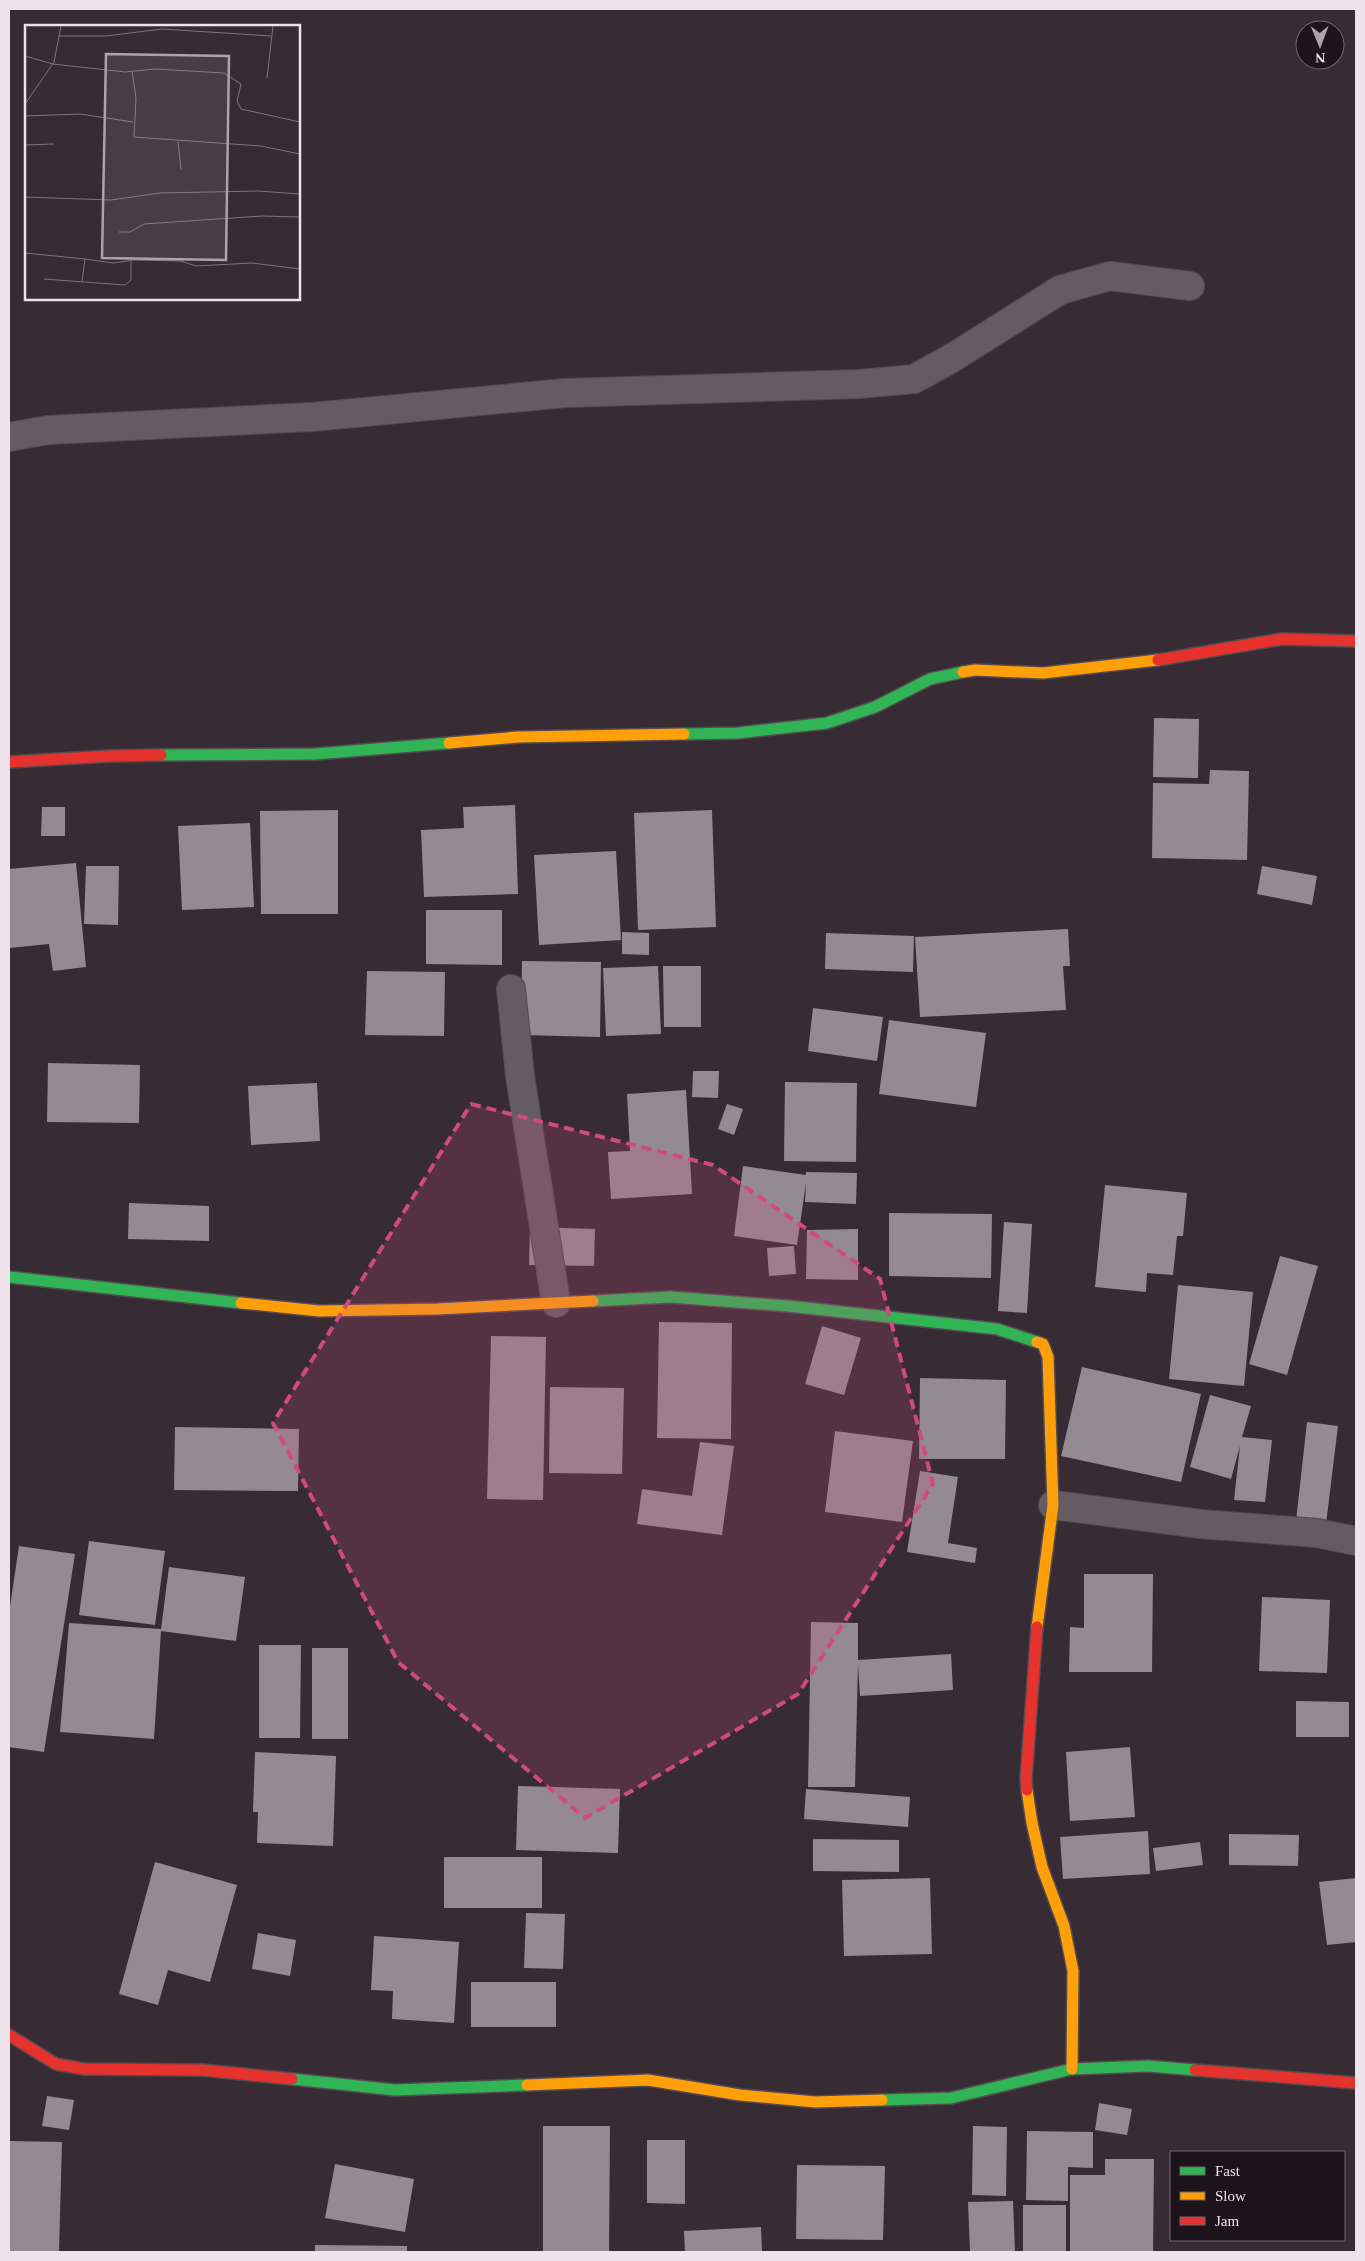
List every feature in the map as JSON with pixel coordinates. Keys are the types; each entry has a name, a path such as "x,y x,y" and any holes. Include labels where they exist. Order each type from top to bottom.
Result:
{"street":[{"path":"9,437 48,430 312,417 565,393 859,384 914,379 952,358 1060,290 1110,276 1190,286"},
{"path":"9,762 109,756 315,754 518,737 738,733 827,723 875,707 930,678 975,670 1043,673 1138,664 1282,639 1356,640"},
{"path":"511,989 520,1076 556,1303"},
{"path":"9,1277 319,1311 437,1310 671,1297 788,1306 997,1329 1043,1344 1048,1357 1050,1447 1054,1506 1039,1607 1026,1779 1032,1823 1040,1858 1064,1926 1073,1971 1072,2069"},
{"path":"1054,1506 1201,1524 1317,1532 1356,1541"},
{"path":"9,2035 56,2064 84,2069 202,2070 395,2090 648,2080 740,2095 815,2102 951,2098 1072,2069 1148,2066 1356,2084"}],"highlighted area":[{"path":"471,1104 713,1165 880,1279 933,1484 798,1694 585,1818 398,1662 273,1423"}],"building":[{"path":"1154,718 1199,719 1198,778 1153,777"},
{"path":"1210,770 1249,771 1247,860 1152,858 1153,783 1209,784"},
{"path":"515,805 518,894 424,897 421,830 464,828 463,807"},
{"path":"42,807 65,807 65,836 41,836"},
{"path":"338,810 338,914 261,914 260,811"},
{"path":"712,810 716,927 638,930 634,813"},
{"path":"250,823 254,907 182,910 178,826"},
{"path":"616,851 621,940 539,945 534,855"},
{"path":"76,863 86,967 53,971 49,944 9,948 9,869"},
{"path":"86,866 119,866 118,925 84,924"},
{"path":"1262,866 1317,876 1312,905 1257,894"},
{"path":"426,910 502,910 502,965 426,964"},
{"path":"1068,929 1070,966 1063,966 1066,1010 920,1017 915,937"},
{"path":"622,932 649,933 649,955 622,954"},
{"path":"826,933 914,936 913,972 825,969"},
{"path":"522,961 601,962 600,1037 521,1035"},
{"path":"658,966 661,1034 606,1036 603,968"},
{"path":"663,966 701,966 701,1027 664,1027"},
{"path":"367,971 445,972 444,1036 365,1035"},
{"path":"813,1008 883,1017 877,1061 808,1051"},
{"path":"889,1020 986,1033 976,1107 879,1094"},
{"path":"48,1063 140,1065 139,1123 47,1122"},
{"path":"693,1071 719,1071 718,1098 692,1097"},
{"path":"785,1082 857,1083 856,1162 784,1161"},
{"path":"317,1083 320,1141 251,1145 248,1086"},
{"path":"686,1090 692,1194 611,1199 608,1152 630,1151 627,1094"},
{"path":"727,1104 743,1109 734,1135 718,1129"},
{"path":"743,1166 806,1175 806,1172 857,1173 856,1204 805,1202 806,1183 797,1245 734,1236"},
{"path":"1105,1185 1187,1193 1183,1236 1177,1236 1173,1275 1147,1273 1146,1292 1095,1287"},
{"path":"129,1203 209,1206 209,1241 128,1239"},
{"path":"889,1213 992,1214 991,1278 889,1276"},
{"path":"1004,1222 1032,1224 1027,1313 998,1311"},
{"path":"530,1227 595,1229 594,1266 529,1265"},
{"path":"858,1229 858,1280 806,1279 807,1230"},
{"path":"794,1246 796,1274 769,1276 767,1248"},
{"path":"1280,1256 1318,1266 1287,1375 1249,1364"},
{"path":"1178,1285 1253,1292 1244,1386 1169,1379"},
{"path":"659,1322 732,1323 731,1439 657,1438"},
{"path":"822,1326 861,1338 844,1395 805,1384"},
{"path":"491,1336 546,1337 543,1500 487,1499"},
{"path":"1082,1367 1201,1394 1181,1482 1061,1456"},
{"path":"920,1378 1006,1380 1005,1459 919,1459"},
{"path":"550,1387 624,1388 622,1474 549,1473"},
{"path":"1210,1395 1251,1406 1242,1437 1272,1440 1265,1502 1234,1500 1240,1446 1231,1479 1190,1467"},
{"path":"1307,1422 1338,1426 1326,1524 1296,1521"},
{"path":"175,1427 299,1429 298,1491 174,1490"},
{"path":"835,1431 913,1441 902,1522 825,1512"},
{"path":"700,1442 734,1446 722,1535 637,1524 642,1489 692,1496"},
{"path":"920,1471 958,1477 948,1543 977,1548 975,1563 907,1552"},
{"path":"89,1541 165,1551 155,1625 79,1615"},
{"path":"19,1546 75,1554 44,1752 9,1747 9,1613"},
{"path":"169,1567 245,1577 236,1641 161,1631 154,1739 60,1732 69,1623 161,1629"},
{"path":"1084,1574 1153,1574 1152,1672 1069,1672 1070,1627 1084,1628"},
{"path":"1262,1597 1330,1600 1327,1673 1259,1671"},
{"path":"811,1622 858,1623 858,1660 951,1654 953,1690 860,1696 858,1664 855,1787 808,1787"},
{"path":"259,1645 301,1645 300,1738 259,1738"},
{"path":"312,1648 348,1648 348,1739 312,1739"},
{"path":"1296,1701 1349,1702 1349,1737 1296,1737"},
{"path":"1130,1747 1135,1817 1070,1821 1066,1752"},
{"path":"255,1752 336,1756 333,1846 257,1843 258,1812 253,1812"},
{"path":"518,1786 620,1789 618,1853 516,1850"},
{"path":"806,1789 910,1797 908,1827 804,1819"},
{"path":"1148,1831 1150,1874 1063,1879 1060,1837"},
{"path":"1229,1834 1299,1835 1298,1866 1229,1865"},
{"path":"813,1839 899,1840 899,1872 813,1871"},
{"path":"1200,1842 1203,1865 1156,1871 1153,1848"},
{"path":"444,1857 542,1857 542,1908 444,1908"},
{"path":"155,1862 237,1885 210,1982 168,1970 158,2005 119,1994"},
{"path":"930,1878 932,1954 844,1956 842,1880"},
{"path":"1356,1878 1356,1942 1327,1945 1319,1882"},
{"path":"526,1913 565,1914 563,1969 524,1968"},
{"path":"258,1933 296,1940 290,1976 252,1969"},
{"path":"374,1936 459,1942 454,2023 392,2019 393,1991 371,1990"},
{"path":"471,1982 556,1982 556,2027 471,2027"},
{"path":"47,2096 74,2100 69,2130 42,2126"},
{"path":"1099,2103 1132,2109 1127,2135 1095,2130"},
{"path":"543,2126 610,2126 609,2252 543,2252"},
{"path":"973,2126 1007,2127 1006,2196 972,2195"},
{"path":"1027,2131 1093,2132 1093,2168 1068,2167 1068,2201 1026,2200"},
{"path":"647,2140 685,2140 685,2204 647,2203"},
{"path":"10,2141 62,2142 59,2252 9,2252"},
{"path":"1105,2159 1154,2159 1153,2252 1070,2252 1070,2175 1105,2175"},
{"path":"335,2164 414,2179 405,2232 325,2218"},
{"path":"797,2165 885,2166 883,2240 796,2239"},
{"path":"1013,2201 1015,2252 970,2252 968,2202"},
{"path":"1023,2205 1066,2205 1066,2252 1023,2252"},
{"path":"761,2227 762,2252 685,2252 684,2231"},
{"path":"315,2245 407,2246 407,2252 315,2252"}],"traffic: fast":[{"path":"684,734 738,733 827,723 875,707 930,679 963,672"},
{"path":"161,755 315,754 449,743"},
{"path":"9,1277 241,1303"},
{"path":"593,1301 671,1297 788,1306 997,1329 1037,1342"},
{"path":"882,2100 951,2098 1072,2069 1148,2066 1195,2070"},
{"path":"292,2079 395,2090 527,2085"}],"traffic: slow":[{"path":"963,672 975,670 1043,673 1158,660"},
{"path":"449,743 518,737 684,734"},
{"path":"241,1303 319,1311 437,1309 593,1301"},
{"path":"1037,1342 1043,1344 1048,1357 1053,1505 1037,1627"},
{"path":"1027,1790 1042,1867 1064,1926 1073,1971 1072,2069"},
{"path":"527,2085 648,2080 740,2095 815,2102 882,2100"}],"traffic: jam":[{"path":"1158,660 1282,639 1356,641"},
{"path":"9,762 161,755"},
{"path":"1027,1790 1026,1779 1037,1627"},
{"path":"9,2035 56,2064 84,2069 202,2070 292,2079"},
{"path":"1195,2070 1356,2083"}]}
